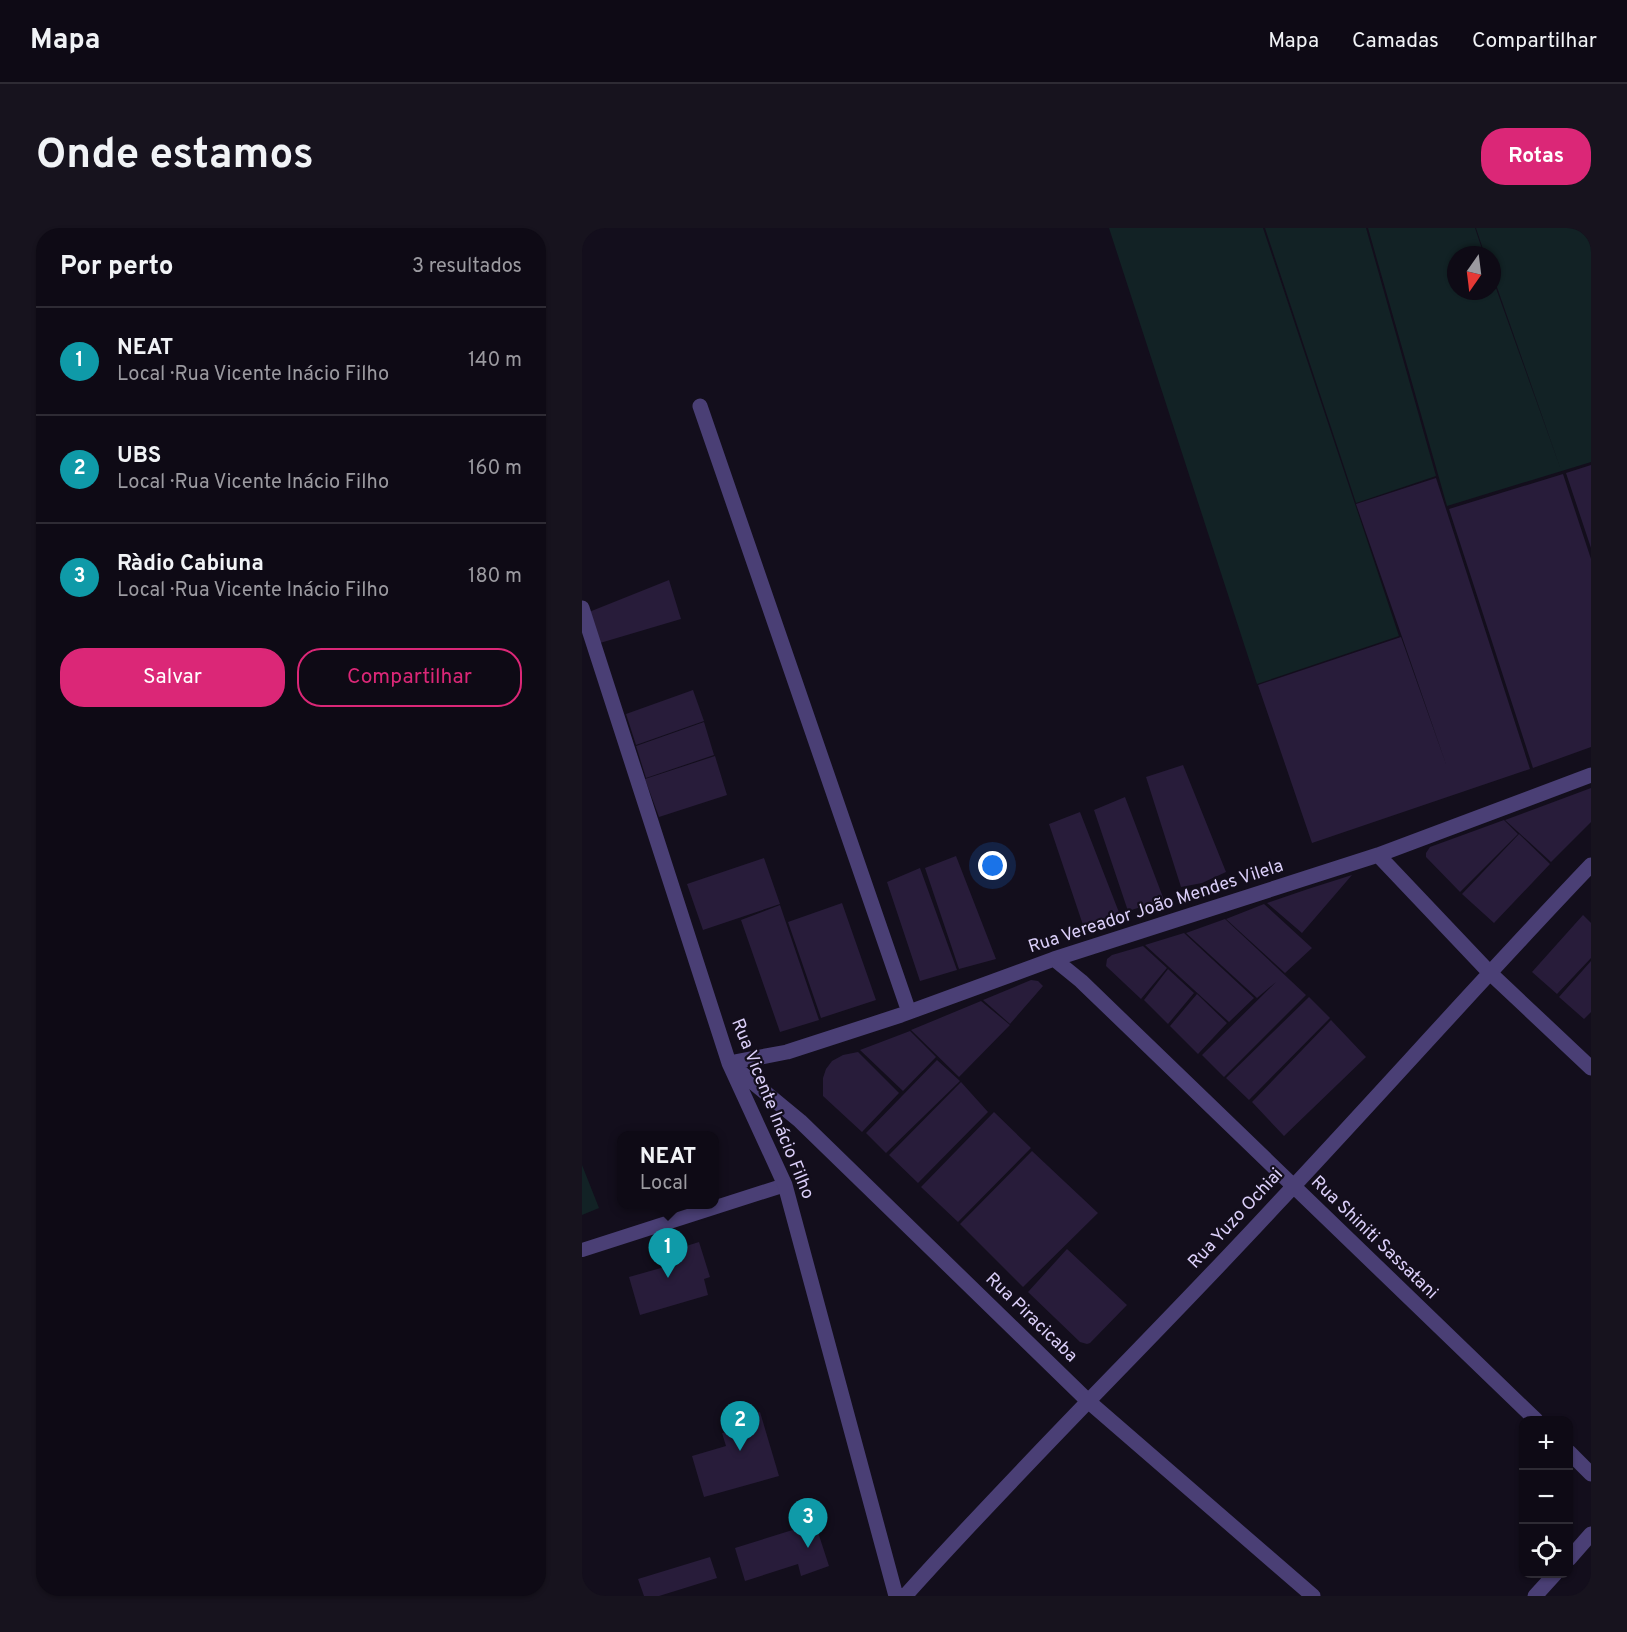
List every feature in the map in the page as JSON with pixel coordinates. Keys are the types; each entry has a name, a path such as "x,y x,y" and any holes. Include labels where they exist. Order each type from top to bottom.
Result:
{"street":[{"path":"700,406 905,1013"},
{"path":"706,453 905,1013"},
{"name":"Rua Vicente Inácio Filho","path":"582,608 729,1063 785,1185 896,1596"},
{"name":"Rua Vereador João Mendes Vilela","path":"729,1063 787,1052 905,1013 1054,959 1378,855 1591,775"},
{"path":"1378,855 1490,972 1591,1068"},
{"name":"Rua Yuzo Ochiai","path":"905,1596 1088,1401 1278,1204 1490,972 1591,866"},
{"name":"Rua Shiniti Sassatani","path":"1054,959 1082,981 1532,1416"},
{"name":"Rua Piracicaba","path":"729,1063 800,1121 1088,1401 1313,1596"},
{"path":"1573,1456 1591,1474"},
{"path":"1573,1554 1591,1534"},
{"path":"1535,1596 1551,1578"}],"lane":[{"path":"719,1206 785,1185"},
{"path":"582,1250 710,1209"}],"shaded area":[{"path":"1109,228 1263,228 1399,636 1257,684"},
{"path":"1265,228 1366,228 1436,476 1356,503"},
{"path":"1368,228 1475,228 1481,246 1447,246 1447,300 1500,300 1561,470 1501,299 1501,246 1482,246 1476,228 1591,228 1591,462 1447,506"},
{"path":"582,1165 599,1208 582,1215"}],"building":[{"path":"1591,465 1591,548 1566,473"},
{"path":"1563,474 1591,559 1591,747 1533,768 1449,509"},
{"path":"1436,478 1530,769 1312,843 1258,685 1401,637 1447,767 1356,504"},
{"path":"669,580 681,619 600,643 589,612"},
{"path":"693,690 704,721 636,745 626,714"},
{"path":"704,722 714,755 646,778 636,746"},
{"path":"715,756 727,795 659,817 645,779"},
{"path":"1183,765 1226,872 1202,883 1181,887 1146,777"},
{"path":"1591,788 1591,822 1551,862 1505,820"},
{"path":"1125,797 1164,900 1128,911 1094,810"},
{"path":"1080,812 1120,915 1083,925 1049,824"},
{"path":"1504,820 1518,834 1460,892 1426,857 1430,847"},
{"path":"1519,834 1550,864 1494,923 1462,894"},
{"path":"956,856 996,959 959,969 925,868"},
{"path":"764,858 780,904 703,930 687,884"},
{"path":"920,868 957,970 920,981 887,882"},
{"path":"1352,875 1302,933 1267,903 1308,889"},
{"path":"842,903 876,1000 821,1018 788,922"},
{"path":"1264,904 1312,948 1285,973 1226,919"},
{"path":"780,905 819,1020 780,1032 741,920"},
{"path":"1583,915 1591,923 1591,958 1557,994 1532,972"},
{"path":"1225,919 1306,995 1224,1077 1202,1055 1276,982 1257,998 1186,933"},
{"path":"1184,933 1254,998 1229,1022 1145,945"},
{"path":"1143,946 1167,968 1141,999 1106,966 1107,959 1112,955"},
{"path":"1591,961 1591,1012 1584,1019 1559,997"},
{"path":"1168,969 1194,993 1168,1024 1144,1000"},
{"path":"1031,980 1038,981 1043,986 1010,1024 983,1000"},
{"path":"1197,994 1227,1023 1198,1054 1170,1026"},
{"path":"1309,997 1330,1018 1249,1100 1226,1078"},
{"path":"981,1001 1010,1025 959,1077 911,1030"},
{"path":"1331,1020 1366,1057 1284,1136 1252,1102"},
{"path":"910,1031 936,1057 903,1091 860,1050"},
{"path":"858,1052 899,1093 862,1132 823,1096 823,1078 832,1061 843,1055"},
{"path":"937,1060 960,1081 886,1153 866,1133"},
{"path":"961,1082 988,1112 918,1183 889,1155"},
{"path":"994,1112 1031,1148 958,1222 921,1187"},
{"path":"1032,1151 1098,1213 1023,1287 960,1224"},
{"path":"699,1242 710,1277 704,1279 708,1295 640,1315 629,1277 668,1266 664,1253"},
{"path":"1067,1249 1127,1305 1087,1344 1080,1342 1028,1292"},
{"path":"760,1412 779,1476 704,1497 692,1456 726,1446 722,1433 736,1430 734,1420"},
{"path":"815,1523 829,1566 801,1576 798,1564 745,1581 735,1548"},
{"path":"710,1557 717,1578 659,1596 644,1596 638,1579"}],"place":[{"name":"NEAT","path":"668,1278"},
{"name":"UBS","path":"740,1451"},
{"name":"Ràdio Cabiuna","path":"808,1548"}]}
